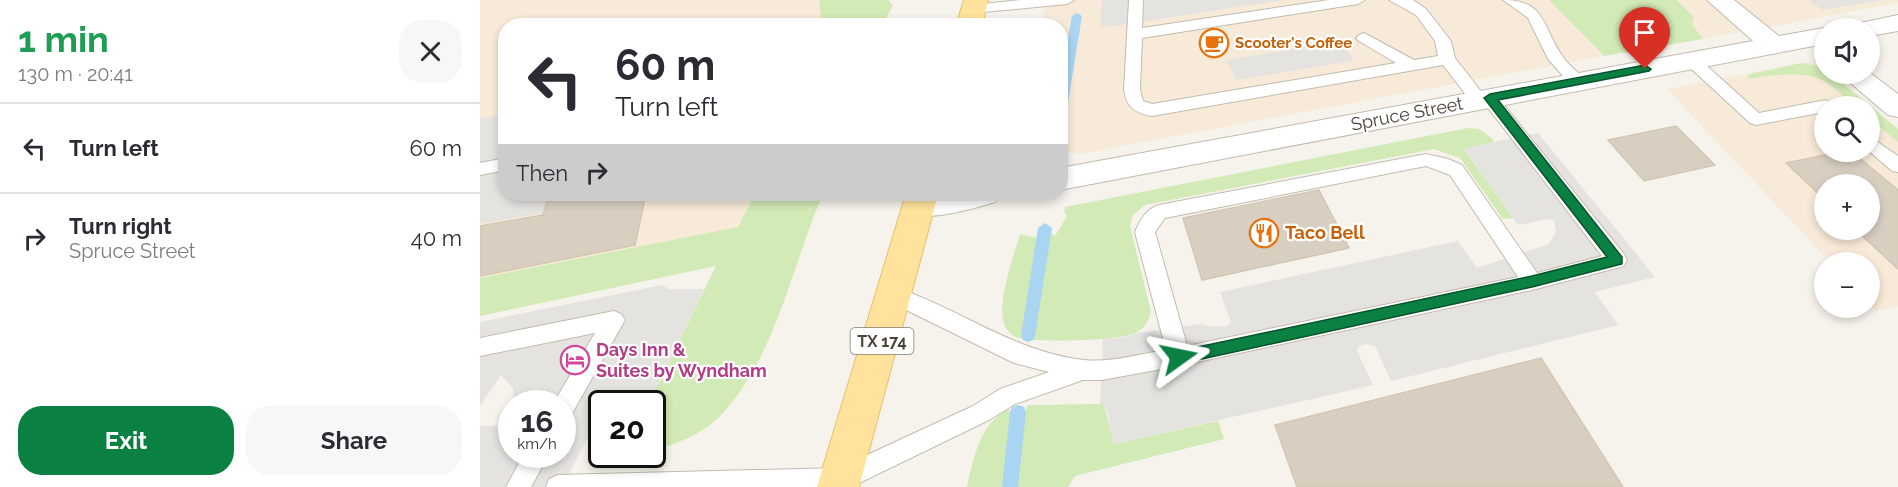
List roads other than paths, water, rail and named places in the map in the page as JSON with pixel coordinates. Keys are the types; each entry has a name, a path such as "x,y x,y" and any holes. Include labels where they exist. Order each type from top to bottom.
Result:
{"main road":[{"name":"TX 174","path":"839,484 921,201"}],"street":[{"path":"1719,0 1774,45"},
{"path":"1880,26 1898,23"},
{"name":"Spruce Street","path":"1068,177 1691,60 1774,45 1814,42"},
{"path":"1867,84 1898,108"}],"lane":[{"path":"971,17 1067,0"},
{"path":"1136,0 1132,89 1134,103 1139,108 1152,110 1447,58"},
{"path":"1135,34 1358,0"},
{"path":"895,295 1022,356 1084,370 1101,370 1179,357 1532,282 1617,260 1484,99 1447,58 1443,41 1421,12 1408,3 1396,0"},
{"path":"1510,0 1534,15 1556,58 1577,81"},
{"path":"1364,38 1411,64"},
{"path":"1691,60 1756,119 1814,107"},
{"path":"1880,151 1898,166"},
{"path":"1179,357 1145,232 1149,222 1159,212 1426,160 1442,162 1456,170 1532,282"},
{"path":"480,169 498,166"},
{"path":"480,347 614,320 574,390"},
{"path":"558,487 839,484 981,413 1008,396 1084,370"},
{"path":"518,487 529,468"}],"waterway":[{"path":"1068,68 1077,16"},
{"path":"1028,336 1045,228"},
{"path":"1010,487 1018,412"}],"place":[{"name":"Scooter's Coffee","path":"1214,43"},
{"name":"Taco Bell","path":"1264,233"},
{"name":"Days Inn & Suites by Wyndham","path":"575,360"}]}
